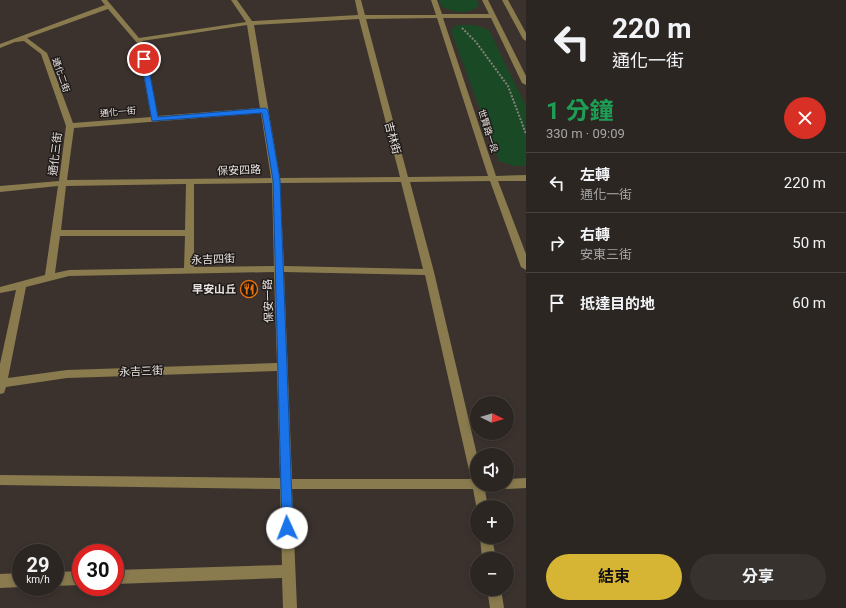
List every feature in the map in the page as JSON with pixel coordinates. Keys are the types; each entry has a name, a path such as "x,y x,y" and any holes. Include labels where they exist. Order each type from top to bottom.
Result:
{"street":[{"name":"保安一路","path":"234,0 250,23 276,180 290,608"},
{"name":"吉林街","path":"358,0 429,272 470,450"},
{"name":"世賢路一段","path":"434,0 493,178 526,267"},
{"path":"485,0 526,83"},
{"path":"505,0 526,39"},
{"path":"0,46 107,3 141,44 155,119"},
{"path":"138,40 250,23 362,17 493,16"},
{"name":"通化二街","path":"14,40 25,40 44,53 70,126"},
{"name":"通化一街","path":"70,126 265,110"},
{"name":"通化三街","path":"50,277 70,126"},
{"name":"保安四路","path":"0,189 63,183 526,178"},
{"path":"189,272 190,182"},
{"path":"57,232 189,233"},
{"name":"永吉四街","path":"0,290 69,273 189,272 279,268 429,272"},
{"path":"0,385 22,284"},
{"name":"永吉三街","path":"0,385 67,374 282,367"},
{"path":"0,480 470,485"},
{"path":"514,484 526,483"},
{"path":"124,577 289,571"},
{"path":"0,581 12,580"},
{"path":"495,596 497,608"}],"path":[{"path":"460,26 476,42 508,86 526,134"}],"green space":[{"path":"439,0 477,0 479,5 466,12 457,12 442,7"},
{"path":"456,25 475,25 489,30 526,106 526,166 515,166 499,161 451,31"}],"place":[{"name":"早安山丘","path":"249,289"}],"route":[{"path":"144,59 155,119 265,110 276,180 287,528"}]}
